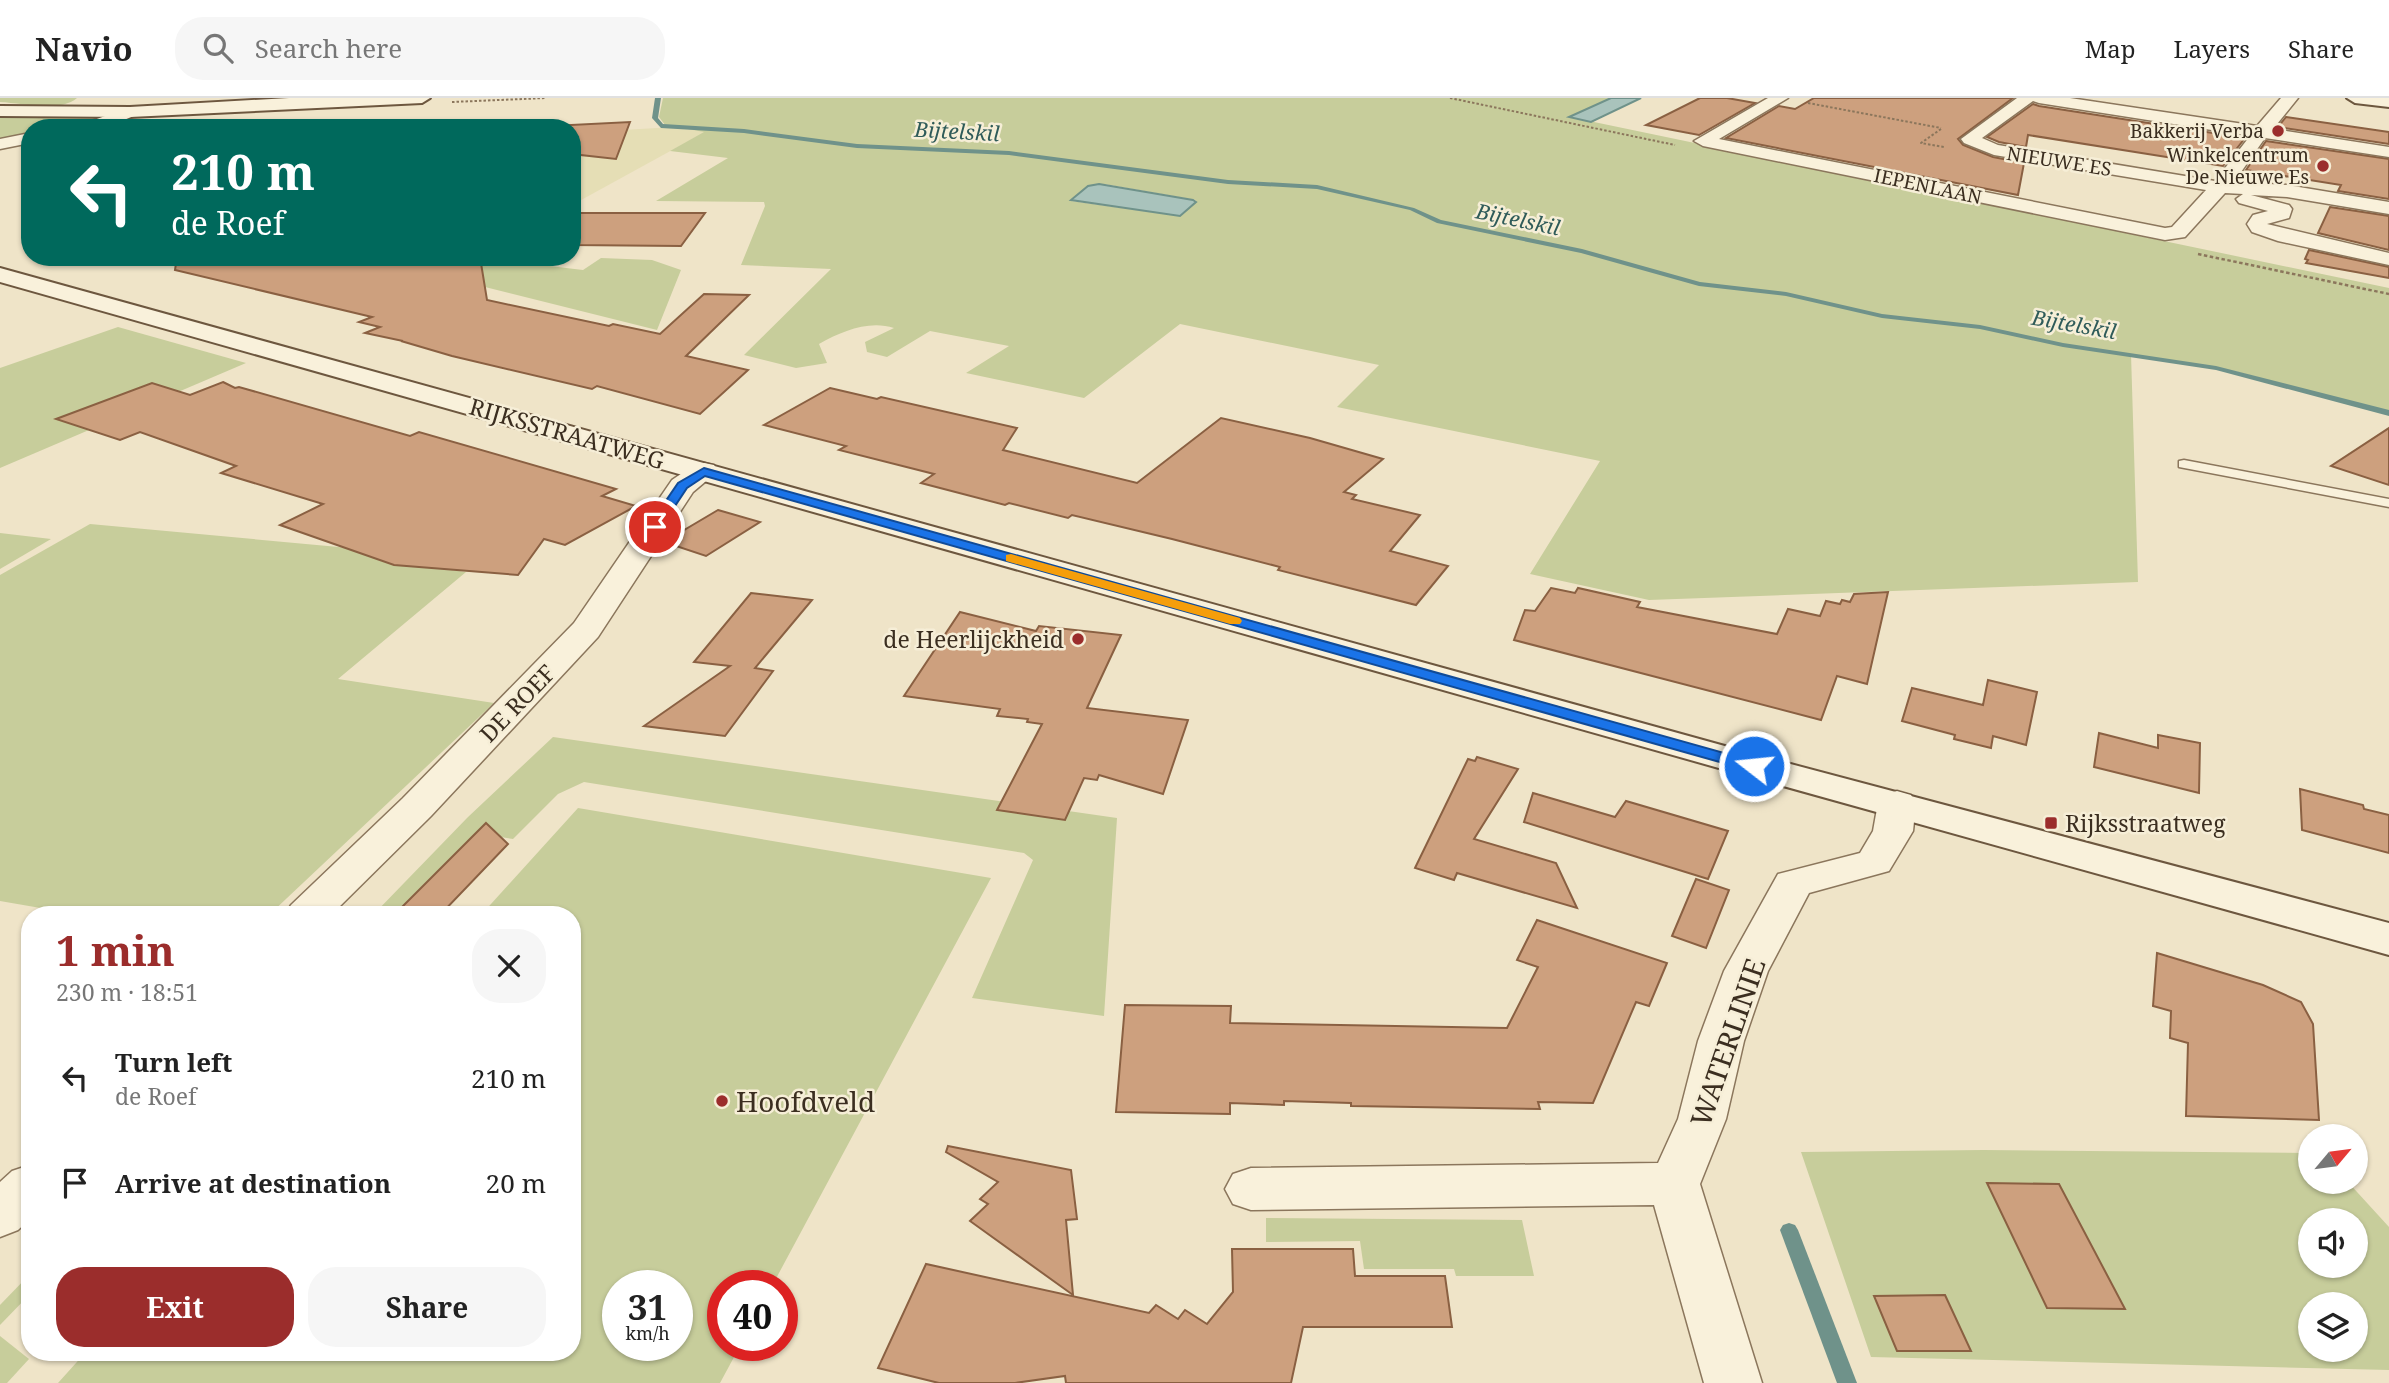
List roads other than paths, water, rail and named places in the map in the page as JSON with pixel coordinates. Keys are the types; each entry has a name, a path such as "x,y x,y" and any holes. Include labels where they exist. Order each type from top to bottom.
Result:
{"street":[{"path":"0,111 130,112 379,98"},
{"path":"291,103 422,98"},
{"name":"IEPENLAAN","path":"1780,98 1703,141 2165,234 2178,233 2217,190"},
{"name":"NIEUWE ES","path":"2027,98 1970,139 1994,150 2217,190 2264,202 2282,209 2282,214 2260,219 2257,224 2259,228 2278,235 2389,259"},
{"path":"2039,98 2389,152"},
{"path":"2217,190 2233,172 2260,132 2290,98"},
{"path":"2355,98 2389,102"},
{"path":"112,119 130,112"},
{"path":"2238,123 2260,132"},
{"path":"0,144 21,140"},
{"path":"2233,172 2389,197"},
{"name":"NIEUWE ES","path":"2217,190 2287,191 2389,208"},
{"name":"RIJKSSTRAATWEG","path":"0,275 1754,766 2389,939"},
{"name":"DE ROEF","path":"315,906 416,807 586,630 682,486 704,471"},
{"name":"WATERLINIE","path":"1674,1184 1702,1119 1721,1041 1746,971 1793,884 1875,862 1893,831 1897,803"},
{"path":"1251,1189 1674,1184 1733,1383"},
{"path":"0,1215 21,1195"}],"lane":[{"path":"2184,464 2389,503"}],"water":[{"path":"1611,98 1641,98 1591,122 1569,117"},
{"path":"1099,184 1196,202 1180,216 1071,200 1088,186"}],"waterway":[{"name":"Bijtelskil","path":"658,98 655,118 661,126 744,131 857,146 1009,153 1228,182 1317,187 1412,209 1439,222 1582,251 1699,284 1786,294 1882,316 1980,327 2063,345 2216,368 2389,413"},
{"path":"1789,1230 1847,1383"}],"place":[{"name":"Bakkerij Verba","path":"2278,131"},
{"name":"Winkelcentrum De Nieuwe Es","path":"2323,166"},
{"name":"de Heerlijckheid","path":"1078,639"},
{"name":"Rijksstraatweg","path":"2051,823"},
{"name":"Hoofdveld","path":"722,1101"}]}
